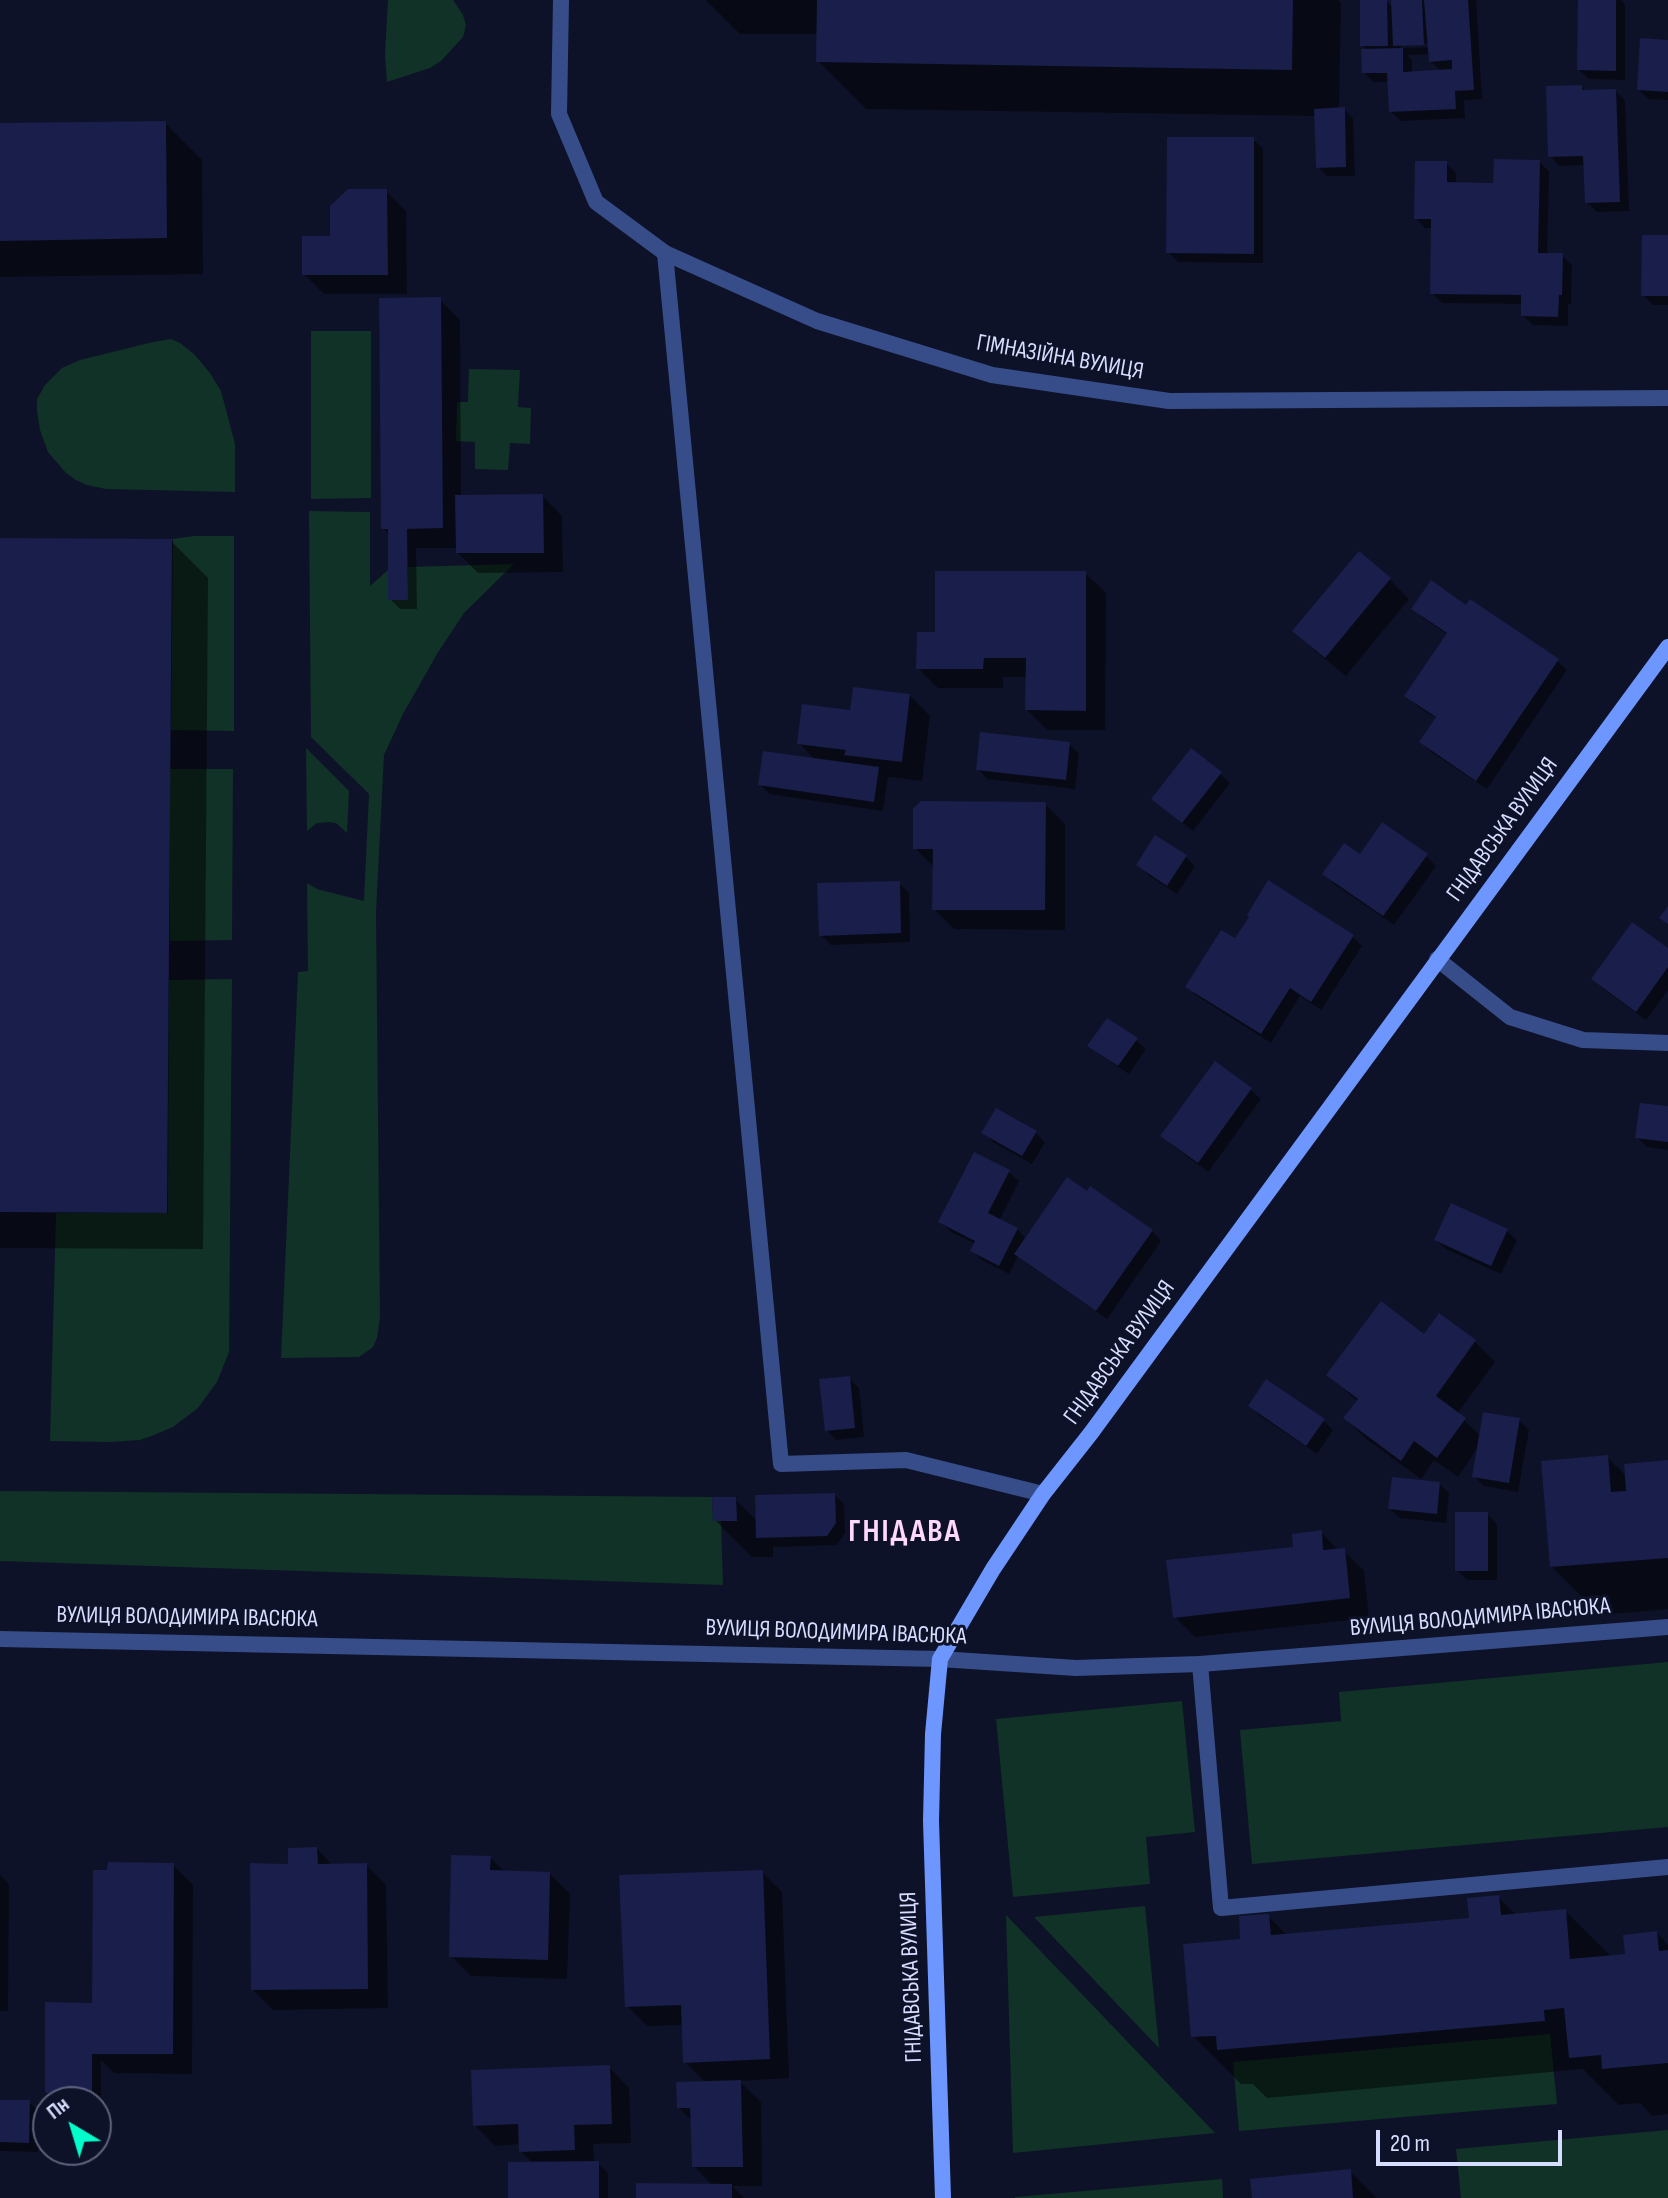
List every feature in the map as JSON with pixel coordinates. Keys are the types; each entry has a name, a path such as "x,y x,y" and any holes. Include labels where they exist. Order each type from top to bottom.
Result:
{"main road":[{"name":"ГНІДАВСЬКА ВУЛИЦЯ","path":"943,2198 931,1821 933,1734 940,1659 993,1569 1043,1494 1091,1433 1668,647"}],"street":[{"name":"ГІМНАЗІЙНА ВУЛИЦЯ","path":"561,0 559,114 596,202 665,253 817,321 992,375 1169,401 1668,398"},
{"path":"665,253 781,1464 906,1460 1043,1494"},
{"path":"1437,959 1510,1017 1583,1040 1668,1043"},
{"name":"ВУЛИЦЯ ВОЛОДИМИРА ІВАСЮКА","path":"0,1639 940,1659 1076,1668 1200,1664 1668,1627"},
{"path":"1200,1664 1221,1908 1668,1867"}],"green space":[{"path":"388,0 453,0 466,25 463,37 441,61 430,68 387,82"},
{"path":"311,331 371,331 371,498 311,499"},
{"path":"171,339 194,354 221,391 235,444 235,492 106,489 87,485 66,473 48,452 40,430 37,399 45,385 62,368 80,360"},
{"path":"469,369 520,370 518,407 531,408 530,444 510,443 508,470 475,469 475,442 456,441 457,402 468,402"},
{"path":"309,511 370,512 370,586 388,570 388,600 408,599 408,567 514,564 464,613 403,714 384,755 376,912 380,1318 373,1347 359,1357 281,1358 298,972 308,971 307,883 317,889 364,901 369,794 311,737"},
{"path":"234,536 234,731 171,730 173,539"},
{"path":"306,748 349,791 347,833 336,823 329,822 317,823 307,831"},
{"path":"170,769 233,769 232,940 170,941"},
{"path":"232,979 229,1352 217,1382 198,1408 173,1427 140,1440 50,1441 56,1213 168,1213 169,980"},
{"path":"0,1491 712,1497 713,1521 721,1521 723,1585 0,1561"},
{"path":"1668,1662 1668,1827 1252,1864 1240,1730 1341,1721 1339,1692"},
{"path":"1182,1701 1195,1832 1146,1837 1150,1884 1013,1897 996,1719"},
{"path":"1145,1906 1159,2048 1034,1917"},
{"path":"1006,1915 1215,2133 1013,2153"},
{"path":"1550,2034 1557,2104 1239,2131 1233,2062"},
{"path":"1668,2130 1668,2198 1461,2198 1456,2149"},
{"path":"1222,2179 1223,2198 1015,2198 1015,2197"}],"building":[{"path":"817,0 1293,0 1292,70 816,62"},
{"path":"1360,0 1387,0 1388,46 1360,46"},
{"path":"1391,0 1422,0 1424,45 1393,46"},
{"path":"1424,0 1468,0 1474,90 1455,91 1456,109 1389,112 1387,73 1362,73 1361,49 1403,48 1403,72 1452,69 1452,60 1429,62"},
{"path":"1578,0 1616,0 1616,71 1577,70"},
{"path":"1640,38 1668,40 1668,92 1637,90"},
{"path":"1582,85 1582,90 1616,89 1620,202 1585,203 1583,156 1548,157 1546,86"},
{"path":"1345,107 1346,167 1316,168 1314,109"},
{"path":"166,121 167,238 0,241 0,123"},
{"path":"1167,137 1254,137 1254,254 1166,253"},
{"path":"1494,159 1540,160 1538,253 1563,253 1558,317 1521,316 1521,295 1430,294 1431,219 1414,219 1415,161 1447,161 1447,182 1493,183"},
{"path":"348,189 387,189 388,275 302,275 302,236 330,236 330,206"},
{"path":"1642,235 1668,235 1668,296 1641,296"},
{"path":"441,297 443,528 407,529 408,600 388,600 388,529 381,529 379,298"},
{"path":"543,494 544,553 456,553 455,495"},
{"path":"0,538 172,539 167,1213 0,1212"},
{"path":"1359,551 1391,578 1325,658 1292,631"},
{"path":"935,571 1086,571 1086,711 1025,710 1026,658 984,658 983,669 916,669 917,632 935,632"},
{"path":"1431,580 1466,605 1470,599 1559,659 1476,781 1419,742 1436,717 1404,696 1447,633 1411,609"},
{"path":"853,687 910,694 902,762 844,755 846,750 797,744 802,704 850,710"},
{"path":"980,732 1070,742 1066,780 976,770"},
{"path":"1191,748 1222,772 1182,823 1151,799"},
{"path":"763,751 879,767 874,802 758,785"},
{"path":"921,801 1046,802 1045,910 932,910 933,849 913,849 913,809"},
{"path":"1382,822 1428,854 1383,916 1322,874 1344,843 1360,854"},
{"path":"1155,835 1187,855 1167,886 1136,865"},
{"path":"1268,880 1354,935 1311,1002 1290,988 1261,1034 1185,987 1221,930 1235,938"},
{"path":"900,881 901,933 819,936 817,883"},
{"path":"1668,906 1668,924 1659,918"},
{"path":"1632,922 1668,948 1668,967 1636,1012 1591,979"},
{"path":"1107,1018 1138,1038 1118,1066 1087,1046"},
{"path":"1215,1061 1252,1088 1198,1163 1160,1136"},
{"path":"1640,1103 1668,1106 1668,1142 1635,1138"},
{"path":"996,1108 1037,1131 1022,1156 981,1133"},
{"path":"974,1152 1010,1170 988,1213 1018,1228 999,1266 970,1251 975,1241 938,1222"},
{"path":"1067,1177 1087,1191 1090,1186 1153,1230 1096,1311 1014,1254"},
{"path":"1451,1203 1508,1229 1491,1266 1434,1240"},
{"path":"1381,1301 1424,1334 1439,1313 1476,1340 1436,1396 1466,1418 1437,1458 1414,1441 1401,1461 1343,1418 1358,1399 1326,1375"},
{"path":"850,1376 855,1428 825,1431 819,1379"},
{"path":"1266,1379 1325,1419 1306,1446 1248,1406"},
{"path":"1483,1412 1520,1418 1509,1483 1472,1477"},
{"path":"1608,1455 1611,1492 1626,1491 1624,1464 1668,1460 1668,1558 1550,1567 1541,1461"},
{"path":"1392,1477 1440,1482 1437,1514 1388,1509"},
{"path":"835,1493 836,1523 827,1536 756,1538 755,1495"},
{"path":"712,1497 736,1497 737,1521 713,1521"},
{"path":"1455,1512 1488,1512 1488,1571 1455,1571"},
{"path":"1322,1530 1323,1550 1345,1548 1350,1598 1173,1618 1166,1560 1293,1547 1292,1534"},
{"path":"317,1847 318,1864 367,1863 368,1989 251,1990 250,1863 288,1864 288,1848"},
{"path":"451,1855 491,1856 490,1870 550,1872 548,1960 449,1957"},
{"path":"108,1862 174,1863 173,2054 92,2054 92,2086 45,2086 45,2002 92,2003 93,1870 107,1870"},
{"path":"763,1870 770,2059 683,2063 681,2005 625,2007 619,1875"},
{"path":"1499,1895 1501,1915 1566,1909 1570,1959 1625,1954 1623,1935 1657,1931 1659,1951 1668,1950 1668,2063 1602,2069 1601,2055 1569,2058 1564,2008 1544,2010 1545,2021 1217,2050 1216,2036 1191,2037 1183,1944 1240,1939 1239,1916 1269,1914 1271,1935 1469,1918 1467,1898"},
{"path":"610,2065 612,2124 574,2125 575,2150 519,2152 518,2124 473,2126 471,2070"},
{"path":"741,2080 743,2167 692,2167 690,2108 677,2108 676,2082"},
{"path":"0,2100 30,2100 29,2143 0,2142"},
{"path":"599,2161 599,2198 508,2198 508,2162"},
{"path":"1351,2169 1353,2198 1252,2198 1250,2179"},
{"path":"636,2183 732,2184 732,2198 636,2198"}],"district":[{"name":"ГНІДАВА","path":"905,1533"}]}
